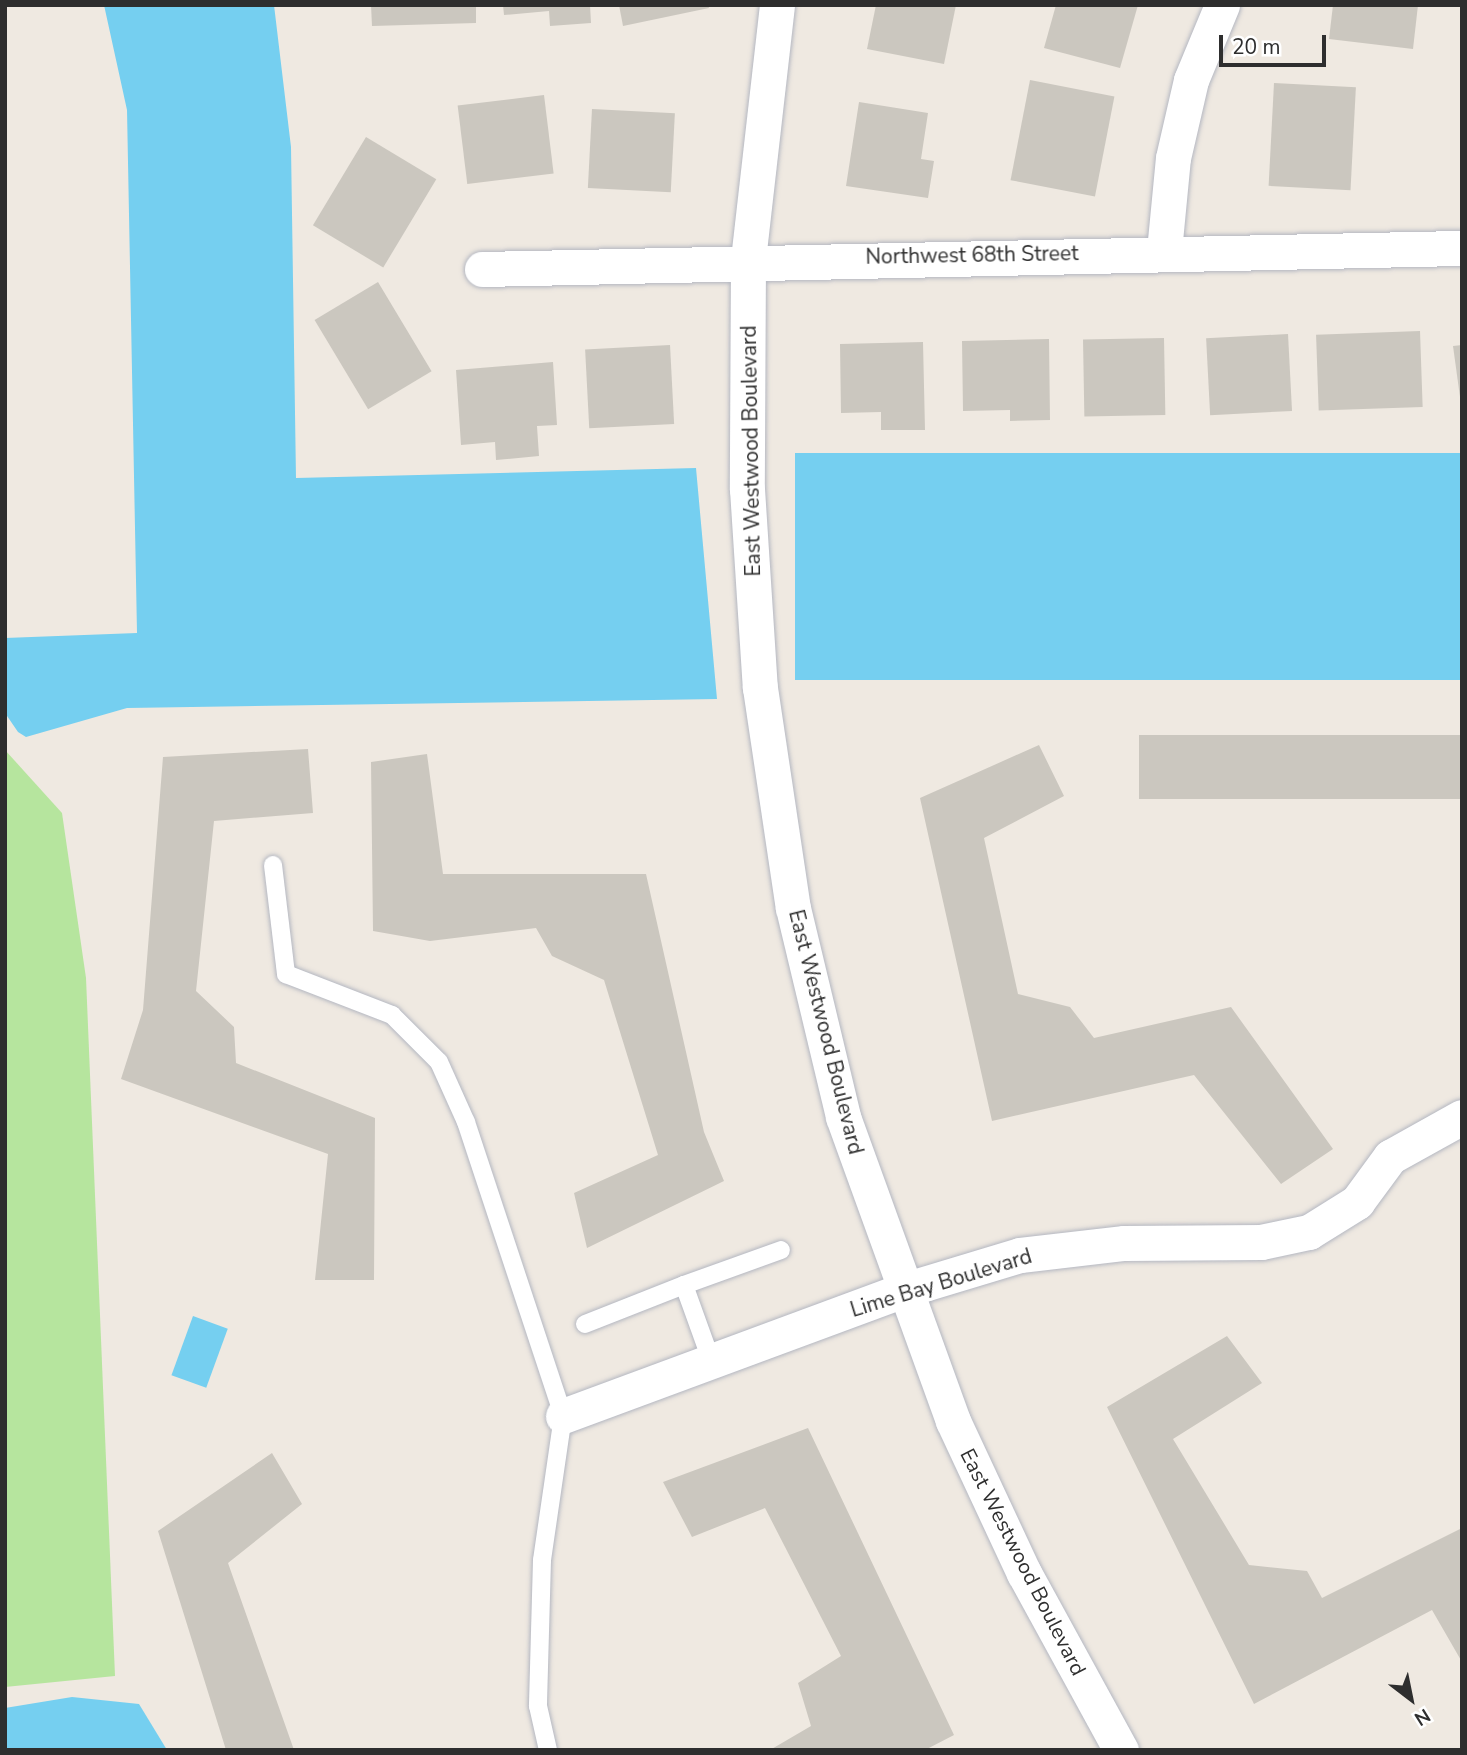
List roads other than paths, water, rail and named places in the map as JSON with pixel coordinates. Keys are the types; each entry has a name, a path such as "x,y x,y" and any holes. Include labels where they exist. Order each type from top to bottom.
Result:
{"street":[{"name":"East Westwood Boulevard","path":"777,5 748,260 747,489 760,688 793,908 840,1104 904,1290 953,1421 1024,1573 1121,1750"},
{"path":"1164,251 1173,158 1191,80 1222,5"},
{"name":"Northwest 68th Street","path":"482,269 1164,251 1462,248"},
{"name":"Lime Bay Boulevard","path":"563,1416 904,1290 1020,1255 1124,1243 1261,1242 1309,1232 1357,1202 1390,1157 1462,1117"}],"lane":[{"path":"273,864 286,974 392,1015 439,1062 466,1122 563,1416 542,1560 538,1706 548,1750"},
{"path":"585,1324 781,1250"},
{"path":"684,1285 711,1360"}],"water":[{"path":"104,5 274,5 291,147 296,478 696,468 717,699 127,708 26,737 18,732 5,713 5,638 137,633 127,110"},
{"path":"795,453 1462,453 1462,680 795,680"},
{"path":"193,1316 228,1329 206,1388 171,1375"},
{"path":"72,1697 139,1704 167,1750 5,1750 5,1708"}]}
